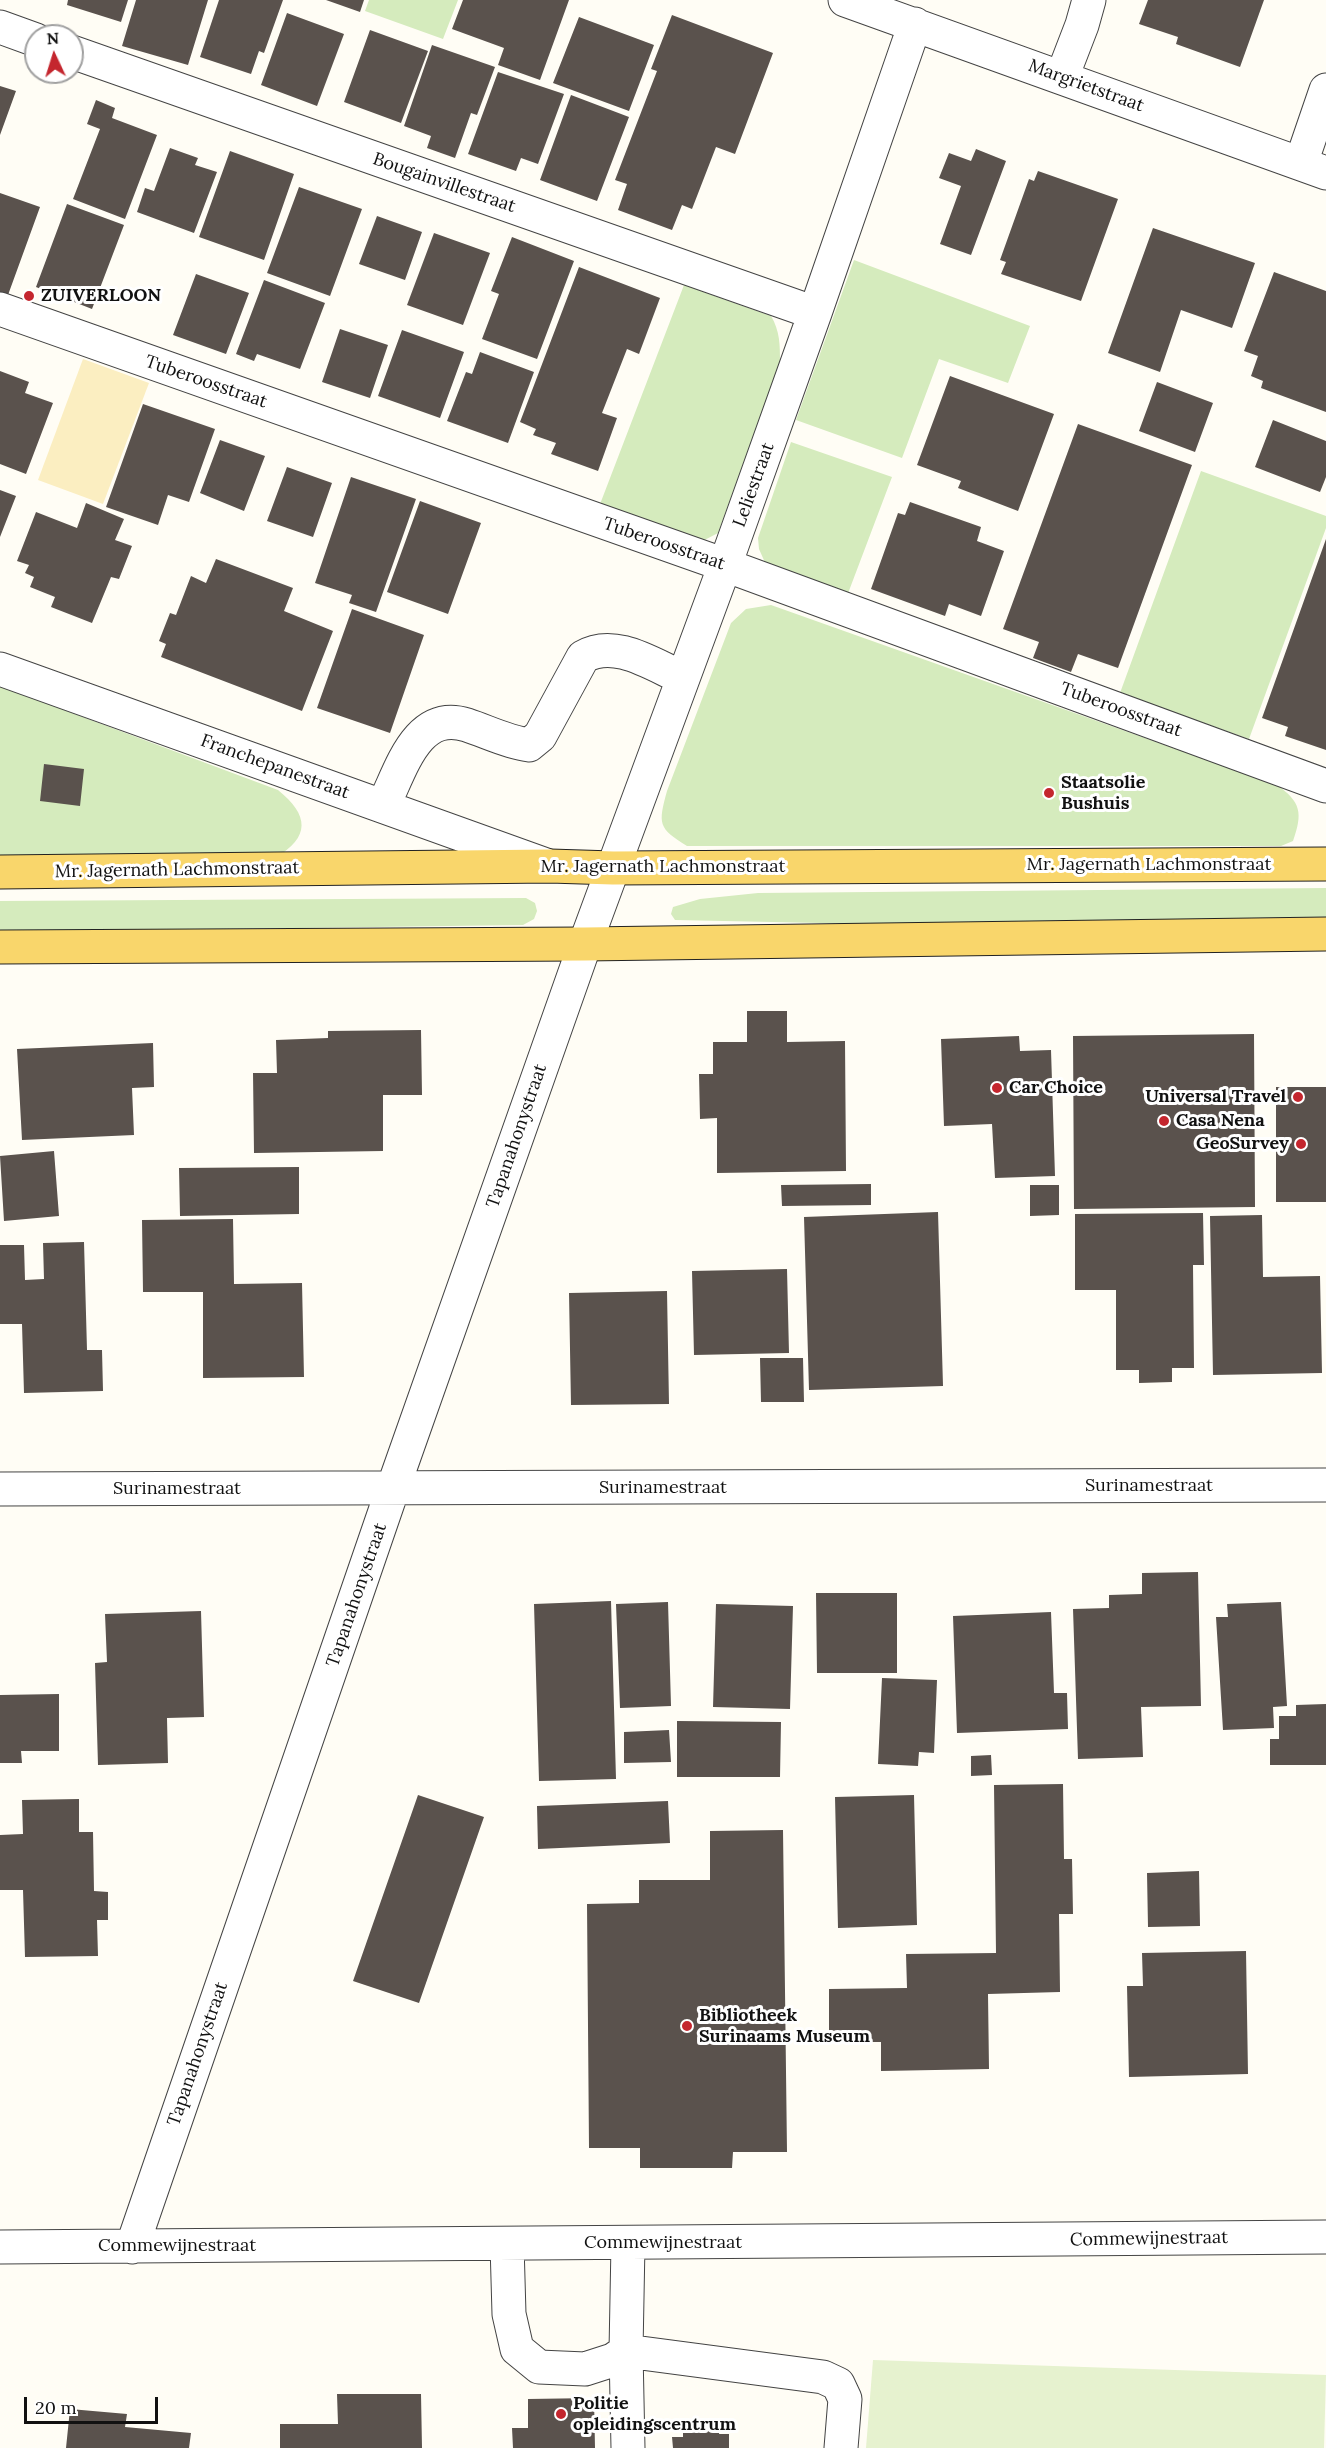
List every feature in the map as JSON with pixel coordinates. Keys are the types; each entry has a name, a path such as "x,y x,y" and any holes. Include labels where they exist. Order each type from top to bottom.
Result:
{"main road":[{"name":"Mr. Jagernath Lachmonstraat","path":"0,872 550,866 614,868 1326,864"},
{"path":"0,947 585,944 1326,934"}],"street":[{"name":"Margrietstraat","path":"845,0 1313,168"},
{"path":"1062,77 1089,0"},
{"name":"Leliestraat","path":"585,944 725,565 915,24"},
{"path":"0,27 24,35"},
{"name":"Bougainvillestraat","path":"84,56 815,313"},
{"path":"1313,168 1326,90"},
{"name":"Tuberoosstraat","path":"0,309 725,565 1326,786"},
{"path":"383,806 418,737 437,724 452,721 514,743 529,745 540,736 583,657 594,651 608,649 627,653 683,678"},
{"name":"Franchepanestraat","path":"0,669 550,866"},
{"name":"Tapanahonystraat","path":"132,2247 393,1488 585,944"},
{"name":"Surinamestraat","path":"0,1489 1326,1485"},
{"name":"Commewijnestraat","path":"0,2247 1326,2237"},
{"path":"507,2244 509,2314 517,2349 539,2367 585,2369 613,2360 626,2350 823,2377 838,2384 844,2399 842,2448"},
{"path":"628,2244 626,2350 628,2448"}],"green space":[{"path":"369,0 458,0 443,39 365,11"},
{"path":"854,260 1030,326 1008,383 939,359 902,458 796,420"},
{"path":"684,285 771,316 778,333 780,350 780,362 718,533 695,545 597,512"},
{"path":"791,442 892,477 847,596 767,567 759,549 758,538"},
{"path":"1201,471 1326,516 1326,528 1249,739 1120,693"},
{"path":"771,605 1277,785 1291,797 1298,809 1298,823 1293,841 1281,846 687,846 670,834 663,824 662,811 667,791 731,623 746,609"},
{"path":"0,686 278,790 296,808 302,825 300,834 287,850 275,858 0,859"},
{"path":"1326,888 1326,919 870,924 675,920 671,914 673,907 700,899 758,893"},
{"path":"526,898 535,903 537,911 534,919 523,925 0,932 0,901"},
{"path":"873,2360 1326,2375 1324,2448 866,2448"}],"sand":[{"path":"83,359 149,383 103,504 38,480"}],"building":[{"path":"68,0 128,0 121,22 67,5"},
{"path":"136,0 208,0 188,65 122,46"},
{"path":"219,0 283,0 264,53 259,51 251,74 200,57"},
{"path":"326,0 364,0 360,12"},
{"path":"463,0 569,0 540,80 498,65 504,48 452,29"},
{"path":"1148,0 1264,0 1240,67 1176,44 1178,37 1139,24"},
{"path":"287,13 344,34 317,106 261,85"},
{"path":"672,15 773,53 735,154 716,147 692,209 682,205 672,230 618,210 627,184 615,180 657,71 651,69"},
{"path":"579,17 654,45 629,111 553,83"},
{"path":"370,30 428,51 401,123 344,102"},
{"path":"432,45 495,67 477,115 471,113 455,158 427,148 431,136 404,126"},
{"path":"498,72 564,94 538,164 521,158 516,171 468,154"},
{"path":"0,86 16,91 0,135"},
{"path":"571,95 629,117 597,201 540,180"},
{"path":"96,100 115,108 112,118 157,135 125,219 73,199 100,129 87,124"},
{"path":"170,148 198,158 195,165 217,172 194,233 137,212 145,188 154,191"},
{"path":"976,149 1006,161 971,255 940,244 961,186 939,178 949,153 971,161"},
{"path":"230,151 294,174 264,260 199,237"},
{"path":"1038,171 1118,199 1081,301 1001,274 1006,262 1000,260 1029,179 1034,181"},
{"path":"299,187 362,209 330,296 267,273"},
{"path":"0,193 40,207 8,295 0,292"},
{"path":"67,204 124,225 92,309 36,287"},
{"path":"377,216 422,232 405,280 359,264"},
{"path":"1153,228 1255,263 1232,328 1181,310 1160,372 1108,353"},
{"path":"434,233 490,253 463,325 407,305"},
{"path":"512,237 574,261 537,359 482,339 499,294 491,291"},
{"path":"579,267 660,298 639,354 627,349 602,413 617,418 598,471 551,454 556,443 533,435 536,429 520,422"},
{"path":"1274,272 1326,291 1326,412 1261,388 1263,381 1251,376 1258,356 1244,351"},
{"path":"196,274 249,293 226,354 173,335"},
{"path":"264,280 325,303 300,369 257,354 254,361 236,354"},
{"path":"340,329 388,345 370,398 322,382"},
{"path":"402,330 464,352 440,418 378,396"},
{"path":"480,352 534,372 508,443 447,421 466,372 472,374"},
{"path":"0,371 29,382 25,393 53,403 26,474 0,464"},
{"path":"950,376 1054,414 1018,511 958,488 961,481 917,465"},
{"path":"1157,382 1213,403 1195,452 1139,431"},
{"path":"143,404 215,429 189,502 168,495 158,525 106,507"},
{"path":"1273,420 1326,441 1326,477 1320,492 1255,467"},
{"path":"1078,424 1192,465 1118,668 1078,654 1071,672 1033,658 1039,642 1003,629"},
{"path":"220,440 265,456 244,511 200,493"},
{"path":"287,467 332,483 313,537 267,521"},
{"path":"351,477 416,499 376,612 349,603 352,595 315,583"},
{"path":"0,490 16,496 0,537"},
{"path":"420,501 481,523 448,614 387,592"},
{"path":"910,502 981,527 977,541 1004,551 981,616 949,604 945,616 871,589 898,513 905,515"},
{"path":"86,503 124,519 115,540 132,546 119,579 111,577 92,623 51,607 55,597 30,587 34,577 25,573 29,565 17,561 36,512 77,528"},
{"path":"1326,539 1326,750 1285,736 1288,727 1262,718"},
{"path":"216,559 293,588 284,611 333,631 302,711 161,657 166,644 159,641 170,613 176,615 191,576 206,583"},
{"path":"352,609 424,635 390,733 317,708"},
{"path":"44,764 84,769 80,806 40,801"},
{"path":"747,1011 787,1011 787,1042 845,1041 846,1171 717,1173 717,1118 700,1119 699,1074 713,1074 713,1042 747,1042"},
{"path":"421,1030 422,1095 383,1095 383,1151 254,1153 253,1073 277,1073 276,1040 328,1038 328,1031"},
{"name":"Casa Nena","path":"1254,1034 1255,1207 1074,1209 1073,1036"},
{"name":"Car Choice","path":"1019,1036 1020,1051 1051,1050 1055,1176 995,1178 992,1124 944,1126 941,1039"},
{"path":"153,1043 154,1087 132,1088 134,1135 22,1140 17,1049"},
{"name":"GeoSurvey","path":"1276,1087 1326,1087 1326,1202 1276,1202"},
{"path":"54,1151 59,1216 4,1221 0,1156"},
{"path":"299,1167 299,1214 180,1216 179,1168"},
{"path":"871,1184 871,1205 782,1206 781,1185"},
{"path":"1030,1185 1059,1185 1059,1215 1030,1216"},
{"path":"938,1212 943,1386 809,1390 804,1217"},
{"path":"1203,1213 1204,1265 1193,1265 1194,1368 1172,1368 1172,1382 1139,1383 1139,1370 1116,1370 1116,1290 1075,1290 1075,1214"},
{"path":"1262,1215 1263,1277 1320,1276 1322,1373 1213,1375 1210,1216"},
{"path":"233,1219 234,1284 302,1283 304,1377 203,1378 203,1292 143,1292 142,1220"},
{"path":"84,1242 87,1350 102,1350 103,1391 24,1393 22,1324 0,1324 0,1245 24,1245 25,1280 44,1279 43,1243"},
{"path":"787,1269 789,1353 694,1355 692,1271"},
{"path":"667,1291 669,1404 571,1405 569,1293"},
{"path":"760,1358 803,1358 804,1402 761,1402"},
{"path":"1198,1572 1201,1706 1141,1707 1143,1757 1078,1759 1073,1609 1109,1608 1109,1595 1142,1594 1142,1573"},
{"path":"816,1593 897,1593 897,1673 817,1673"},
{"path":"611,1601 616,1779 539,1781 534,1604"},
{"path":"668,1602 671,1706 620,1708 616,1604"},
{"path":"1281,1602 1287,1706 1273,1707 1274,1728 1223,1730 1216,1617 1228,1617 1227,1604"},
{"path":"716,1604 793,1606 790,1709 713,1707"},
{"path":"201,1611 204,1717 167,1718 168,1763 98,1765 95,1663 107,1662 105,1614"},
{"path":"1051,1612 1054,1693 1067,1693 1068,1729 957,1733 953,1616"},
{"path":"882,1678 937,1680 934,1753 919,1752 918,1766 878,1764"},
{"path":"59,1694 59,1751 21,1751 22,1763 0,1763 0,1695"},
{"path":"1326,1704 1326,1765 1270,1765 1270,1739 1279,1739 1279,1716 1296,1716 1296,1705"},
{"path":"677,1721 781,1722 780,1777 677,1777"},
{"path":"669,1730 671,1762 624,1763 624,1732"},
{"path":"991,1755 992,1775 971,1776 971,1756"},
{"path":"1063,1784 1064,1859 1072,1859 1073,1914 1059,1914 1060,1992 988,1994 989,2069 881,2071 881,2042 829,2042 829,1989 907,1988 906,1954 996,1953 994,1785"},
{"path":"418,1795 484,1817 419,2003 353,1981"},
{"path":"914,1795 917,1925 838,1928 835,1797"},
{"path":"79,1799 79,1832 93,1832 94,1891 108,1892 108,1920 97,1920 98,1956 25,1957 23,1890 0,1890 0,1835 23,1834 22,1800"},
{"path":"668,1801 670,1843 538,1849 537,1806"},
{"name":"Bibliotheek Surinaams Museum","path":"783,1830 787,2152 733,2152 732,2168 640,2168 640,2148 589,2148 587,1904 639,1903 639,1880 710,1880 710,1831"},
{"path":"1199,1871 1200,1926 1148,1927 1147,1873"},
{"path":"1246,1951 1248,2074 1129,2077 1127,1986 1143,1986 1142,1953"},
{"path":"337,2394 421,2394 422,2448 280,2448 280,2424 338,2424"},
{"name":"Politie opleidingscentrum","path":"594,2398 595,2448 513,2448 512,2428 528,2428 528,2399"},
{"path":"70,2409 127,2414 125,2427 191,2433 189,2448 66,2448"},
{"path":"720,2427 719,2434 729,2434 729,2448 673,2448 672,2437 683,2437 683,2428"}],"place":[{"name":"ZUIVERLOON","path":"29,296"},
{"name":"Staatsolie Bushuis","path":"1049,793"},
{"name":"Car Choice","path":"997,1088"},
{"name":"Universal Travel","path":"1298,1097"},
{"name":"Casa Nena","path":"1164,1121"},
{"name":"GeoSurvey","path":"1301,1144"},
{"name":"Bibliotheek Surinaams Museum","path":"687,2026"},
{"name":"Politie opleidingscentrum","path":"561,2414"}]}
